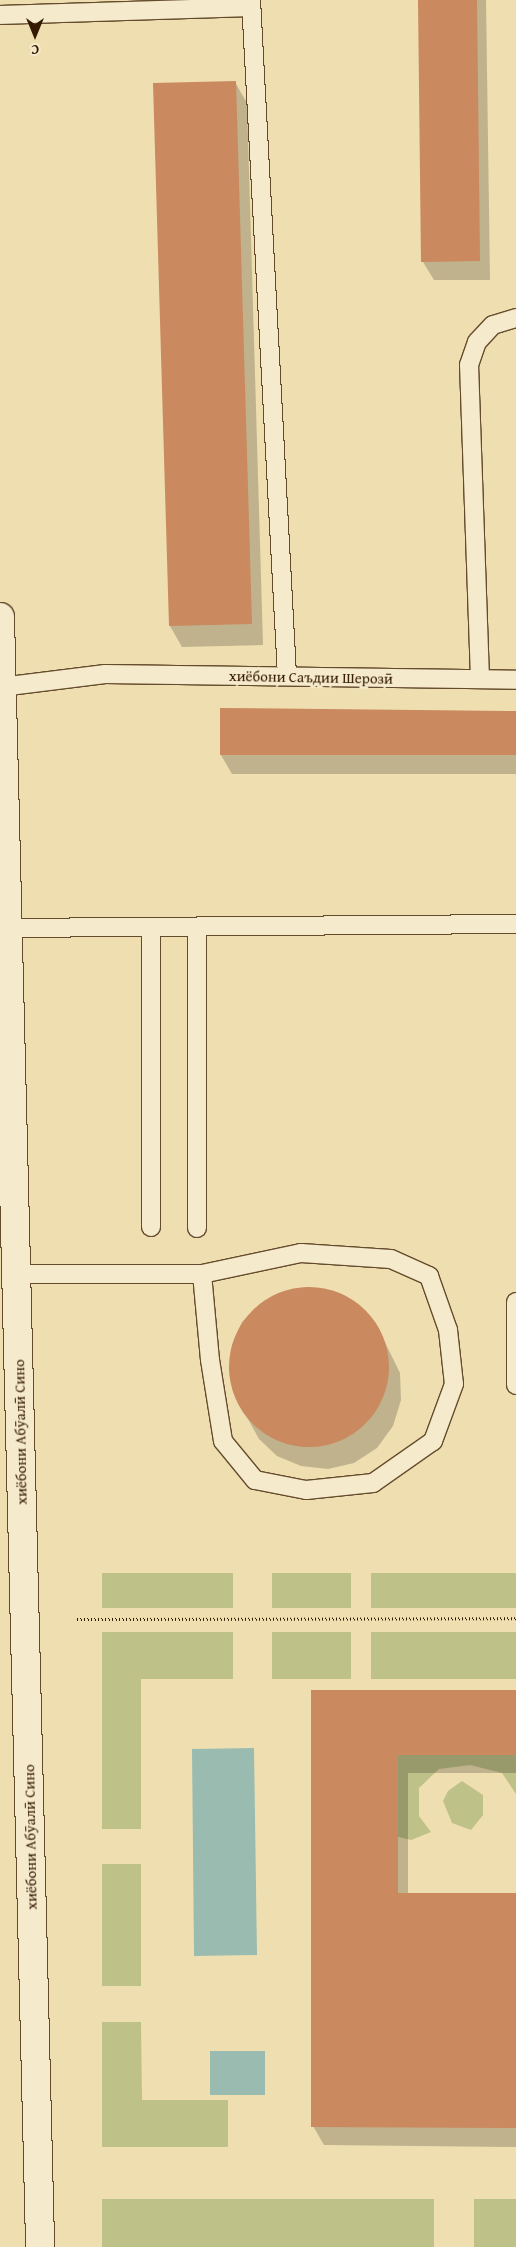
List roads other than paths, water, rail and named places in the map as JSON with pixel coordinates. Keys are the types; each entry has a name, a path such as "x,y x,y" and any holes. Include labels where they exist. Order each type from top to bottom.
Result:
{"main road":[{"name":"хиёбони Абӯалӣ Сино","path":"0,616 40,2247"}],"lane":[{"path":"0,15 250,4 287,676"},
{"path":"480,679 469,364 477,342 493,325 516,318"},
{"name":"хиёбони Саъдии Шерозӣ","path":"1,687 105,674 516,680"},
{"path":"7,928 516,924"},
{"path":"151,927 151,1227"},
{"path":"197,927 197,1228"},
{"path":"16,1274 202,1274 301,1253 391,1259 429,1276 448,1330 454,1384 434,1441 373,1483 306,1490 255,1480 223,1441 210,1360 202,1274"},
{"path":"516,1302 516,1385"}],"water":[{"path":"254,1748 257,1955 194,1956 192,1749"},
{"path":"210,2051 265,2051 265,2095 210,2095"}]}
